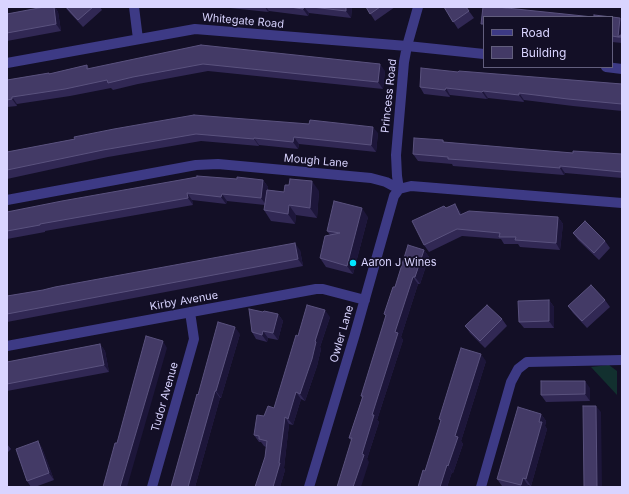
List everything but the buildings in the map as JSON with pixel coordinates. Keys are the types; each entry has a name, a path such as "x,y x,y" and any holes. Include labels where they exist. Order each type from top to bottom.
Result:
{"street":[{"path":"134,7 138,39"},
{"name":"Princess Road","path":"399,189 396,176 396,155 404,62 418,7"},
{"name":"Whitegate Road","path":"7,63 195,29 407,46 483,54"},
{"name":"Mough Lane","path":"7,200 196,165 218,164 371,178 386,182 399,189"},
{"path":"399,189 411,186 622,203"},
{"name":"Owler Lane","path":"309,487 365,300 394,196 399,189"},
{"name":"Kirby Avenue","path":"7,346 316,289 323,289 365,300"},
{"name":"Tudor Avenue","path":"152,487 194,339 190,312"},
{"path":"481,487 511,382 518,369 527,362 622,360"}],"green space":[{"path":"609,365 617,371 617,395 591,367"}],"place":[{"name":"Aaron J Wines","path":"353,263"}]}
